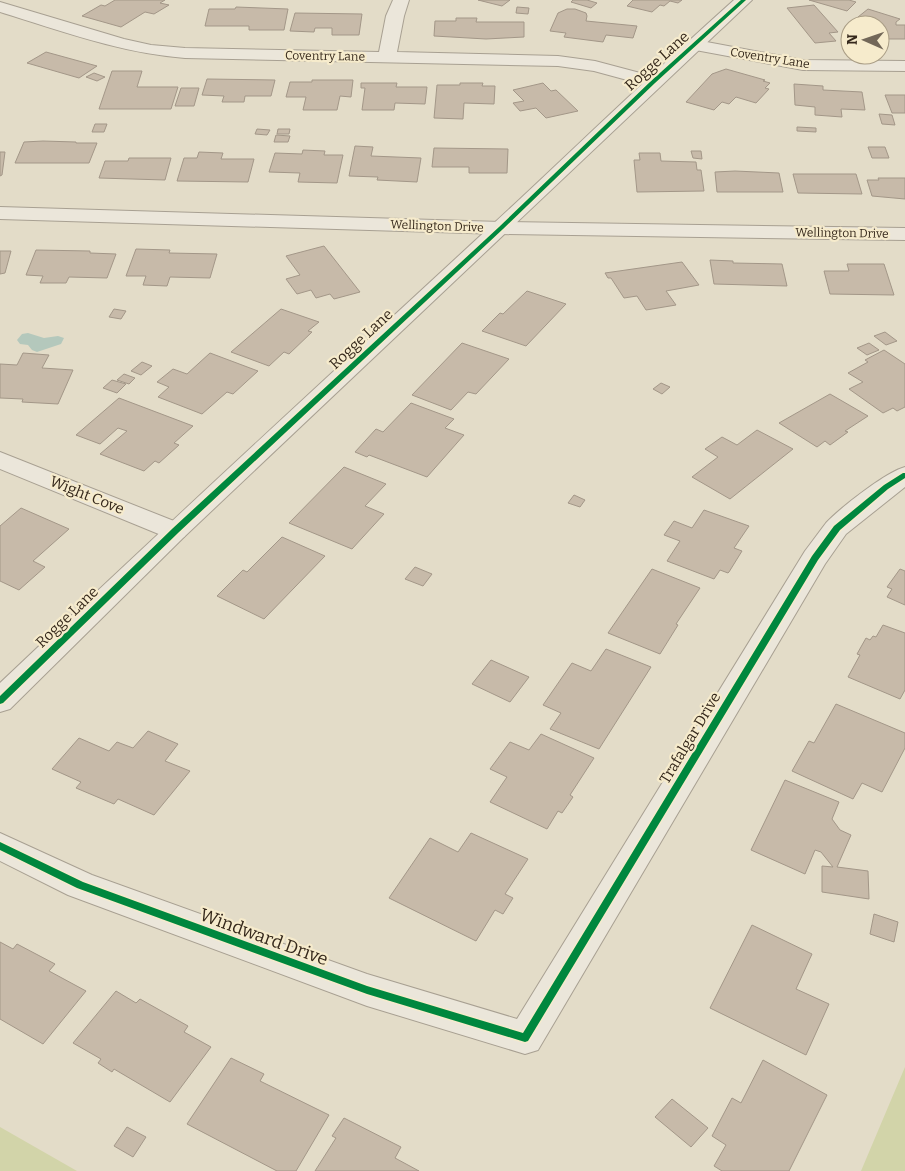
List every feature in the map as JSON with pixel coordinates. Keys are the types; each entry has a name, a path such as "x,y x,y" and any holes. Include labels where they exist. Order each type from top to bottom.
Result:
{"street":[{"path":"387,57 395,16 401,0"},
{"name":"Rogge Lane","path":"0,701 175,531 501,228 653,82 744,0"},
{"path":"21,13 38,3"},
{"name":"Coventry Lane","path":"0,7 121,44 151,50 185,53 558,61 595,66 653,82"},
{"name":"Coventry Lane","path":"696,45 802,65 905,66"},
{"name":"Wellington Drive","path":"0,213 501,228 905,234"},
{"name":"Wight Cove","path":"0,460 175,531"},
{"name":"Trafalgar Drive","path":"525,1038 815,558 837,528 886,487 905,475"},
{"name":"Windward Drive","path":"0,846 89,888 367,990 525,1038"}],"green space":[{"path":"905,1067 905,1171 861,1171"},
{"path":"0,1127 77,1171 0,1171"}],"shaded area":[{"path":"28,333 44,338 58,336 64,338 61,344 37,352 28,345 20,344 17,340 22,334"}],"building":[{"path":"115,0 165,0 160,3 169,5 154,14 145,12 121,27 82,16 101,5 105,6"},
{"path":"478,0 510,0 502,6"},
{"path":"573,0 587,0 597,3 591,8 571,2"},
{"path":"633,0 682,0 678,3 670,1 664,6 660,5 652,12 627,6"},
{"path":"809,0 849,0 856,2 847,11"},
{"path":"814,5 838,32 829,33 836,41 815,43 787,8"},
{"path":"236,7 288,9 284,30 249,30 249,26 205,26 209,9 235,9"},
{"path":"517,7 529,8 528,14 516,13"},
{"path":"567,9 575,9 586,13 586,21 637,26 633,38 606,35 603,42 564,37 566,33 550,31 558,13"},
{"path":"868,9 887,15 860,15"},
{"path":"295,13 362,14 359,35 332,35 332,28 315,28 314,32 290,31"},
{"path":"890,16 900,19 896,22 896,25 905,25 905,39 890,39"},
{"path":"456,18 477,18 476,22 524,22 524,37 486,39 434,36 435,21 456,21"},
{"path":"46,52 97,66 79,78 27,63"},
{"path":"726,69 765,80 763,81 770,83 765,88 769,89 756,103 736,97 729,104 722,102 714,110 686,102 712,74"},
{"path":"112,71 142,71 137,87 178,87 171,109 99,109"},
{"path":"94,73 105,77 97,81 86,77"},
{"path":"207,79 275,80 271,96 245,96 244,102 222,102 224,96 202,95"},
{"path":"312,80 353,80 351,97 340,96 337,110 303,110 306,97 286,97 290,82 312,82"},
{"path":"361,83 397,83 396,87 427,87 425,104 395,103 394,110 362,110 365,88 361,88"},
{"path":"460,83 483,83 482,86 495,86 494,104 464,103 463,119 434,118 437,85 460,85"},
{"path":"543,83 551,91 556,90 578,111 546,118 536,108 520,111 513,103 524,101 513,90"},
{"path":"794,84 823,86 823,90 862,92 865,110 841,109 842,117 815,115 815,107 795,105"},
{"path":"181,88 199,88 194,106 175,106"},
{"path":"885,95 905,95 905,113 892,113"},
{"path":"879,114 892,115 895,125 882,124"},
{"path":"95,124 107,124 104,132 92,132"},
{"path":"797,127 816,128 816,132 797,131"},
{"path":"257,129 270,130 267,135 255,134"},
{"path":"278,129 290,129 289,134 277,134"},
{"path":"276,135 290,136 288,142 274,142"},
{"path":"24,142 97,143 89,163 15,163"},
{"path":"355,146 373,147 371,156 421,158 417,182 377,180 378,177 349,176"},
{"path":"868,147 885,147 889,158 872,158"},
{"path":"434,148 508,149 507,173 469,173 469,167 432,167"},
{"path":"303,150 325,151 324,155 343,155 337,183 298,182 300,173 269,172 275,153 302,154"},
{"path":"691,151 701,151 702,159 693,158"},
{"path":"0,152 5,152 2,175 0,176"},
{"path":"199,152 223,153 221,159 254,159 248,182 177,181 184,158 197,158"},
{"path":"639,153 660,153 661,161 696,162 697,170 701,170 704,191 637,192 634,160 640,160"},
{"path":"129,158 171,158 165,180 99,178 105,161 128,161"},
{"path":"715,172 779,173 783,192 717,192"},
{"path":"793,174 856,174 862,194 798,193"},
{"path":"878,178 905,178 905,199 872,196 867,180 879,180"},
{"path":"324,246 360,292 334,299 330,294 316,298 311,290 297,294 286,279 300,275 286,256"},
{"path":"136,249 170,250 169,253 217,254 210,278 170,277 167,286 143,285 146,276 126,276"},
{"path":"36,250 90,251 90,253 116,254 107,278 69,277 66,283 40,283 43,276 26,275"},
{"path":"0,251 11,251 5,273 0,274"},
{"path":"710,260 733,261 733,263 782,264 787,286 714,284"},
{"path":"682,262 699,285 666,291 676,305 646,310 637,296 624,298 611,278 608,278 605,273"},
{"path":"847,264 884,264 894,295 830,294 824,271 849,271"},
{"path":"527,291 566,304 526,346 482,331 500,313 503,314"},
{"path":"114,309 126,311 121,319 109,317"},
{"path":"281,309 319,322 308,331 312,332 289,354 284,352 269,366 231,352"},
{"path":"885,332 897,341 886,345 874,336"},
{"path":"462,343 509,359 476,394 468,392 451,410 412,395"},
{"path":"869,343 879,350 867,355 857,348"},
{"path":"884,350 905,364 905,407 897,411 893,408 883,413 849,389 863,382 848,373 868,362 865,360"},
{"path":"23,353 49,355 42,368 73,370 58,404 22,402 23,399 0,398 0,364 17,365"},
{"path":"210,353 258,371 233,394 227,392 202,414 158,397 169,387 157,382 173,369 187,374"},
{"path":"142,362 152,366 141,375 131,371"},
{"path":"124,374 135,378 129,384 117,380"},
{"path":"112,380 126,384 117,393 103,388"},
{"path":"661,383 670,387 662,394 653,389"},
{"path":"830,394 868,416 845,431 848,432 830,445 825,441 817,447 779,423"},
{"path":"119,398 193,426 174,443 179,445 159,463 155,461 144,471 100,454 127,431 118,428 100,444 76,435"},
{"path":"411,403 454,419 445,428 464,435 427,477 369,455 367,457 355,452 376,429 383,432"},
{"path":"757,430 793,449 730,499 692,477 718,457 705,449 722,437 737,445"},
{"path":"344,467 386,484 365,506 384,514 352,549 289,523"},
{"path":"574,495 585,500 580,507 568,503"},
{"path":"21,508 69,529 33,561 45,567 19,590 0,581 0,526"},
{"path":"704,510 749,526 734,548 742,551 729,572 720,570 714,579 667,561 680,541 664,535 674,521 692,528"},
{"path":"282,537 325,556 264,619 217,596 243,570 247,572"},
{"path":"415,567 432,574 423,586 405,579"},
{"path":"652,569 700,588 676,624 678,625 660,654 608,633"},
{"path":"900,569 905,571 905,605 887,597 892,589 887,587"},
{"path":"883,625 905,633 905,690 900,699 848,677 860,655 857,654 866,638 870,640 873,636 876,637"},
{"path":"606,649 651,667 599,749 550,729 561,713 543,705 572,663 591,671"},
{"path":"491,660 529,677 510,702 472,684"},
{"path":"836,704 905,733 905,748 882,792 862,783 853,799 792,771 809,741 814,743"},
{"path":"148,731 178,744 165,761 190,771 154,815 118,799 114,804 76,788 81,782 52,769 79,738 109,751 117,742 133,748"},
{"path":"541,734 594,758 570,795 573,797 562,813 558,811 547,829 490,802 507,777 490,769 510,742 529,750"},
{"path":"785,780 839,802 832,819 840,830 851,835 837,867 868,871 869,899 822,892 822,866 833,867 821,852 815,850 805,874 751,850"},
{"path":"471,833 528,859 505,894 513,898 503,914 495,910 476,941 389,898 430,838 458,852"},
{"path":"874,914 898,922 894,942 870,934"},
{"path":"752,925 812,954 796,989 829,1004 806,1055 710,1008"},
{"path":"0,942 13,949 17,944 55,964 49,971 86,991 43,1044 0,1019"},
{"path":"116,991 136,1003 140,999 188,1026 184,1032 211,1047 170,1102 114,1069 112,1072 98,1063 101,1059 73,1043"},
{"path":"231,1058 264,1074 260,1081 329,1115 296,1171 277,1171 187,1124"},
{"path":"763,1060 827,1095 789,1171 722,1171 714,1166 726,1145 712,1136 732,1098 741,1103"},
{"path":"672,1099 708,1128 691,1147 655,1117"},
{"path":"344,1118 401,1147 395,1158 419,1171 315,1171 336,1138 332,1136"},
{"path":"127,1127 146,1137 133,1157 114,1146"}],"cycle path":[{"path":"0,701 175,531 501,228 653,82 744,0"},
{"path":"0,846 80,885 367,990 525,1038 815,558 837,528 886,487 905,475"}]}
